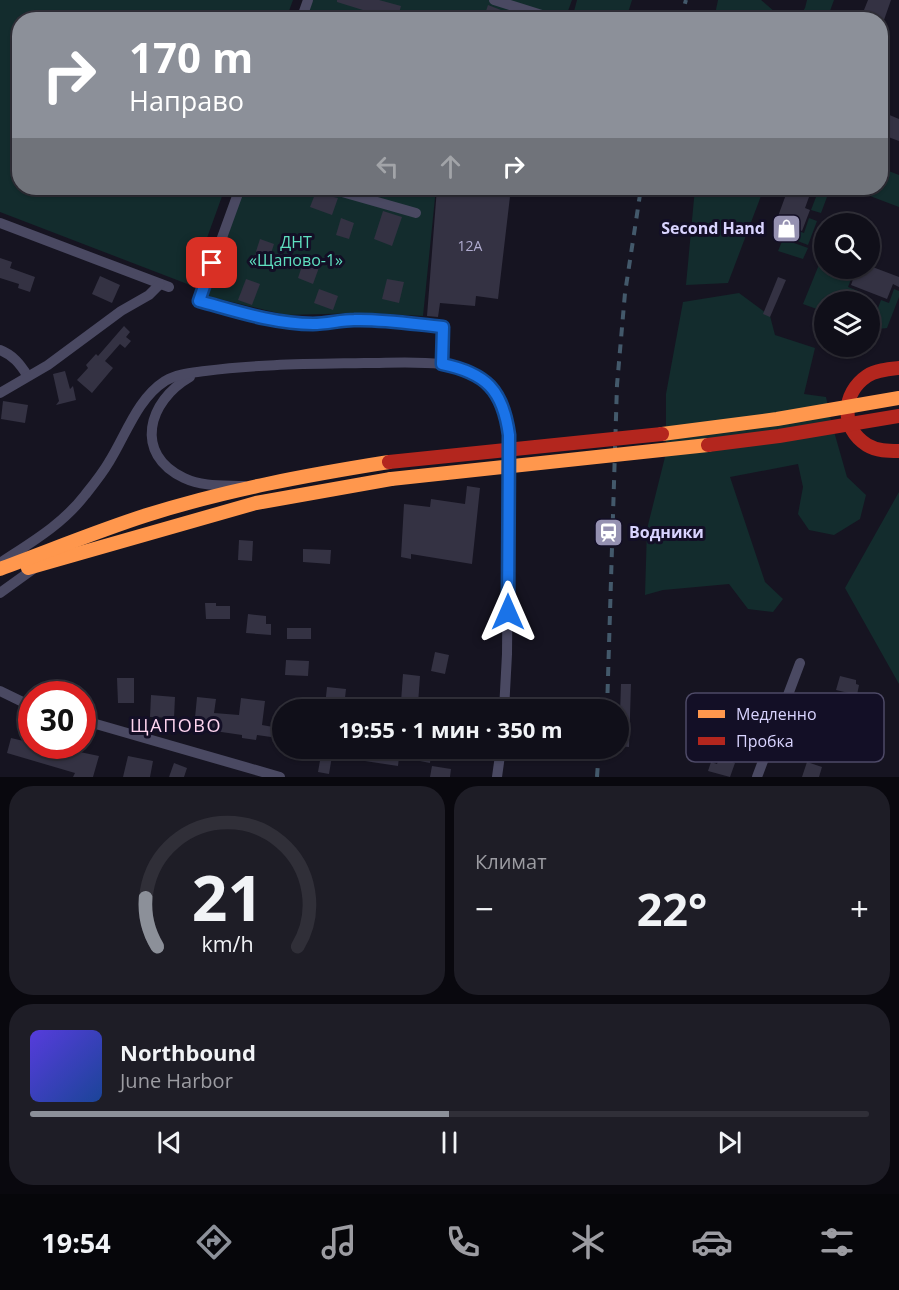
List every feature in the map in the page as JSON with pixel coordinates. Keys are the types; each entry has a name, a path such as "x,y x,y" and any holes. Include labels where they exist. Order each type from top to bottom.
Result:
{"main road":[{"path":"899,368 876,372 866,377 853,390 846,409 851,430 865,446 883,452 899,452"},
{"path":"0,570 145,516 253,486 296,477 389,462 692,431 899,398"},
{"path":"0,576 256,503 299,494 391,479 656,452 779,436 899,416"}],"street":[{"path":"494,0 532,12"},
{"path":"237,195 199,301 283,321 313,324 385,320 443,327 442,364"},
{"path":"353,195 416,213"},
{"path":"0,223 165,286 121,311 48,365 27,375 0,393"},
{"path":"0,350 9,353 27,375"},
{"path":"0,563 48,531 74,508 108,464 141,405 156,388 167,380 181,375 204,372 297,365 442,364 469,371 484,379 494,390 502,404 509,435 508,630 505,699"},
{"path":"204,372 181,382 157,407 151,427 156,450 168,468 187,479 212,485 253,486"},
{"path":"0,593 41,564"},
{"path":"789,693 800,663"},
{"path":"0,691 18,699"},
{"path":"0,698 18,702"},
{"path":"96,724 280,777"},
{"path":"497,777 499,759"},
{"path":"757,777 763,762"}],"green space":[{"path":"0,0 293,0 289,12 12,12 12,195 222,195 190,285 0,212"},
{"path":"304,0 572,0 568,12 299,12"},
{"path":"577,0 632,0 628,12 574,12"},
{"path":"718,0 761,0 775,12 715,12"},
{"path":"807,0 834,0 830,12 802,12"},
{"path":"888,171 899,175 899,207 867,195 888,195"},
{"name":"ДНТ «Щапово-1»","path":"233,195 435,195 423,316 365,313 286,315 198,294"},
{"path":"694,195 761,195 728,283 686,285"},
{"path":"810,195 828,195 821,213 811,210 816,197"},
{"path":"809,218 814,220 814,229 808,245 795,240 798,231 804,233"},
{"path":"783,239 808,248 803,259 778,251"},
{"path":"814,277 814,279 851,279 848,287 858,291 814,291 814,308 803,304"},
{"path":"894,289 899,291 899,297 887,328 880,329 880,303 881,300 889,303"},
{"path":"739,293 770,316 775,335 814,348 804,394 826,397 847,477 866,495 860,519 834,535 809,530 798,514 803,487 798,464 730,477 765,582 783,599 773,612 748,609 729,584 663,590 645,595 647,529 666,453 666,394 683,302"},
{"path":"899,492 899,684 845,588"}],"building":[{"path":"337,0 379,0 401,6 399,12 369,12 337,2"},
{"path":"868,0 891,0 887,12 863,12"},
{"path":"488,5 501,10 501,12 486,12"},
{"path":"888,114 899,119 899,141 888,137"},
{"path":"315,195 338,198 332,215 310,207"},
{"path":"436,195 510,195 498,299 476,296 475,306 440,303 438,317 427,316"},
{"path":"786,195 809,197 805,208 810,210 802,231 798,229 794,238 773,230"},
{"path":"383,211 402,217 392,246 374,239"},
{"path":"341,218 354,223 349,239 336,235"},
{"path":"260,239 274,244 267,266 253,261"},
{"path":"305,257 321,262 313,284 298,278"},
{"path":"0,258 12,262 10,268 35,277 30,292 18,288 19,284 0,278"},
{"path":"880,270 899,277 899,287 893,284 887,299 880,296 880,291 866,291 851,285 853,279 880,279"},
{"path":"100,276 120,285 112,303 92,294"},
{"path":"778,277 786,280 770,317 763,314"},
{"path":"246,279 260,284 252,305 238,300"},
{"path":"387,279 404,282 399,303 382,299"},
{"path":"319,289 338,296 333,310 314,303"},
{"path":"124,326 130,332 126,337 131,341 125,348 120,344 105,361 113,368 92,393 77,380 88,368 86,365 96,354 98,356"},
{"path":"65,371 70,389 73,386 76,400 56,405 59,401 53,374"},
{"path":"3,401 28,405 25,423 1,419"},
{"path":"467,486 480,488 472,564 411,554 411,559 401,557 404,504 430,507 431,499 465,504"},
{"path":"239,540 253,541 252,561 238,560"},
{"path":"303,549 331,550 330,564 303,562"},
{"path":"205,603 230,606 230,619 206,619"},
{"path":"248,614 266,616 266,624 271,624 271,635 246,633"},
{"path":"287,628 311,628 311,639 287,639"},
{"path":"435,652 449,655 445,674 431,671"},
{"path":"286,660 309,661 308,676 285,675"},
{"path":"403,674 420,676 418,699 401,699"},
{"path":"840,676 856,680 856,684 859,685 857,693 836,690"},
{"path":"117,678 134,678 134,703 118,703"},
{"path":"621,684 631,684 629,747 629,699 621,699"},
{"path":"327,687 346,689 345,698 353,699 326,699"},
{"path":"151,695 175,697 174,718 150,717"},
{"path":"197,697 216,699 214,713 239,715 241,698 265,701 262,725 272,727 272,732 271,737 257,735 256,740 242,738 242,735 194,728"},
{"path":"11,738 18,740 18,756 7,753"},
{"path":"96,755 99,756 93,777 73,777 75,773 27,759 96,759"},
{"path":"128,756 153,761 150,777 123,777"},
{"path":"320,759 332,759 329,774 318,772"},
{"path":"352,759 399,759 398,766"},
{"path":"415,759 431,759 430,763"},
{"path":"711,762 717,764 718,762 735,763 730,777 708,771"},
{"path":"807,762 822,767 819,777 802,777"},
{"path":"174,763 187,768 184,777 169,777"},
{"path":"432,766 451,769 450,777 430,777"}],"railway":[{"path":"682,12 686,0"},
{"path":"607,699 617,385 625,293 640,195"},
{"path":"597,777 598,759"}],"traffic: slow":[{"path":"662,434 777,419 899,398"},
{"path":"391,479 708,445"},
{"path":"0,569 177,506 267,484 389,462"},
{"path":"28,568 256,503 391,479"}],"traffic: jam":[{"path":"899,368 878,371 867,376 853,392 848,410 852,429 858,438 879,450 899,451"},
{"path":"708,445 899,416"},
{"path":"389,462 662,434"}],"place":[{"name":"Second Hand","path":"786,228"},
{"name":"Водники","path":"608,532"}],"district":[{"name":"ЩАПОВО","path":"176,726"}],"route":[{"path":"212,263 199,301 283,321 313,324 385,320 443,327 442,364 469,371 484,379 502,404 507,420 509,435 508,612"}]}
